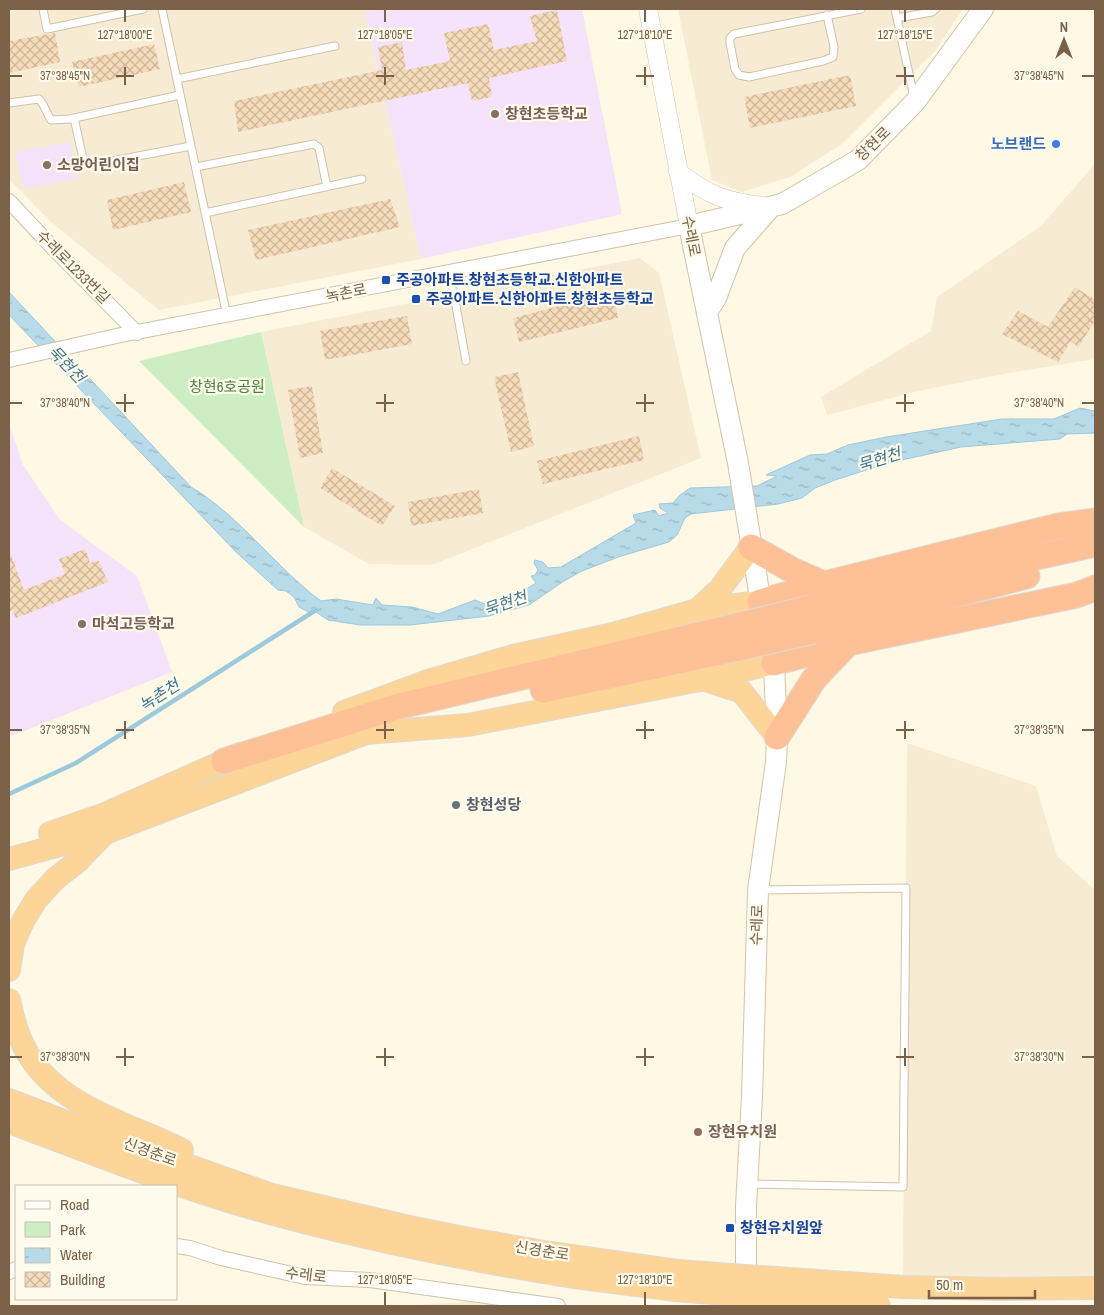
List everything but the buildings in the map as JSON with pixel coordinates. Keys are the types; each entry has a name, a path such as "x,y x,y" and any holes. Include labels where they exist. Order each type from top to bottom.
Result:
{"highway":[{"path":"9,845 32,840 105,814 224,761 350,709 428,681 513,656 613,634 697,610 760,602 824,584 1058,526 1095,521"},
{"path":"812,620 1095,544"},
{"path":"697,610 720,589 751,547 792,570 824,584"},
{"path":"224,761 396,707 718,641 1095,558"},
{"path":"366,733 468,725 705,679 848,643 1077,596 1095,588"},
{"path":"9,858 106,832 366,733 718,641"},
{"path":"705,679 742,692 777,737 814,679 848,643"},
{"path":"9,970 13,944 23,921 36,900 55,879 78,861 106,832"},
{"path":"9,1000 16,1028 28,1054 46,1078 65,1094 88,1107 176,1147 272,1195"},
{"name":"신경춘로","path":"9,1100 82,1128 272,1195 409,1227 676,1280 880,1306"},
{"name":"신경춘로","path":"9,1122 175,1184 258,1210 340,1231 545,1273 676,1280 902,1287 1095,1288"}],"main road":[{"name":"창현로","path":"689,226 782,204 858,160 915,102 983,9"},
{"path":"706,312 716,298 735,248 771,207"},
{"name":"수레로","path":"689,226 738,463 760,602 774,663 777,737 776,762 758,890 746,1206 746,1306"}],"street":[{"name":"수레로","path":"648,9 689,226"},
{"path":"678,172 697,187 712,195 743,204 771,207"},
{"name":"수레로1233번길","path":"9,201 54,249 138,332"},
{"name":"녹촌로","path":"9,360 121,335 689,226"},
{"name":"수레로","path":"178,1246 305,1277 370,1280 558,1306"}],"lane":[{"path":"43,9 47,29 143,9"},
{"path":"162,9 227,316"},
{"path":"827,16 834,47 832,57 823,61 749,77 739,74 735,69 730,43 730,38 734,34 861,9"},
{"path":"895,9 915,102"},
{"path":"897,18 932,12 936,9"},
{"path":"177,79 335,46"},
{"path":"9,103 39,99 43,102 47,115 51,120 74,118 180,95"},
{"path":"74,118 84,163 96,164 191,146"},
{"path":"196,167 314,144 319,148 327,187"},
{"path":"205,213 362,179"},
{"path":"450,273 466,361"},
{"path":"748,1184 903,1187 906,888 758,890"}],"shaded area":[{"path":"9,9 385,9 365,13 421,259 159,310 50,221 9,179"},
{"name":"창현초등학교","path":"385,9 582,9 622,214 421,259 365,13"},
{"path":"678,9 963,9 935,51 842,144 790,177 742,192 712,180"},
{"name":"소망어린이집","path":"70,142 77,179 23,189 16,152"},
{"path":"1095,164 1095,359 1008,373 918,391 827,415 821,397 931,331 937,297 1040,227"},
{"path":"640,258 659,273 701,458 432,565 369,564 304,527 261,332"},
{"name":"마석고등학교","path":"9,424 23,465 60,520 137,576 172,672 9,737"},
{"path":"907,743 1036,786 1057,856 1095,890 1095,1288 903,1287"},
{"path":"491,1300 577,1306 401,1306"}],"green space":[{"name":"창현6호공원","path":"261,332 304,527 139,361"}],"water":[{"name":"묵현천","path":"9,292 191,487 225,512 304,588 321,601 336,599 373,605 376,598 382,605 412,607 438,614 475,600 493,607 502,604 536,583 531,576 535,575 538,570 534,563 535,560 543,562 548,568 561,567 636,523 633,515 655,510 659,516 668,513 660,508 659,504 673,503 690,488 757,486 777,476 766,475 810,455 827,454 848,445 886,437 1002,419 1054,419 1080,408 1095,411 1095,433 1067,434 1060,439 961,447 888,463 815,488 802,498 778,504 691,514 685,518 677,535 669,542 621,556 582,571 529,605 489,616 410,625 360,625 328,620 316,612 309,612 299,607 294,597 286,591 278,590 236,552 9,315"}],"waterway":[{"name":"녹촌천","path":"9,794 76,763 316,610"}],"place":[{"name":"창현초등학교","path":"495,114"},
{"name":"노브랜드","path":"1056,144"},
{"name":"소망어린이집","path":"47,165"},
{"name":"주공아파트.창현초등학교.신한아파트","path":"386,280"},
{"name":"주공아파트.신한아파트.창현초등학교","path":"416,299"},
{"name":"마석고등학교","path":"82,624"},
{"name":"창현성당","path":"456,805"},
{"name":"장현유치원","path":"698,1132"},
{"name":"창현유치원앞","path":"730,1228"}]}
